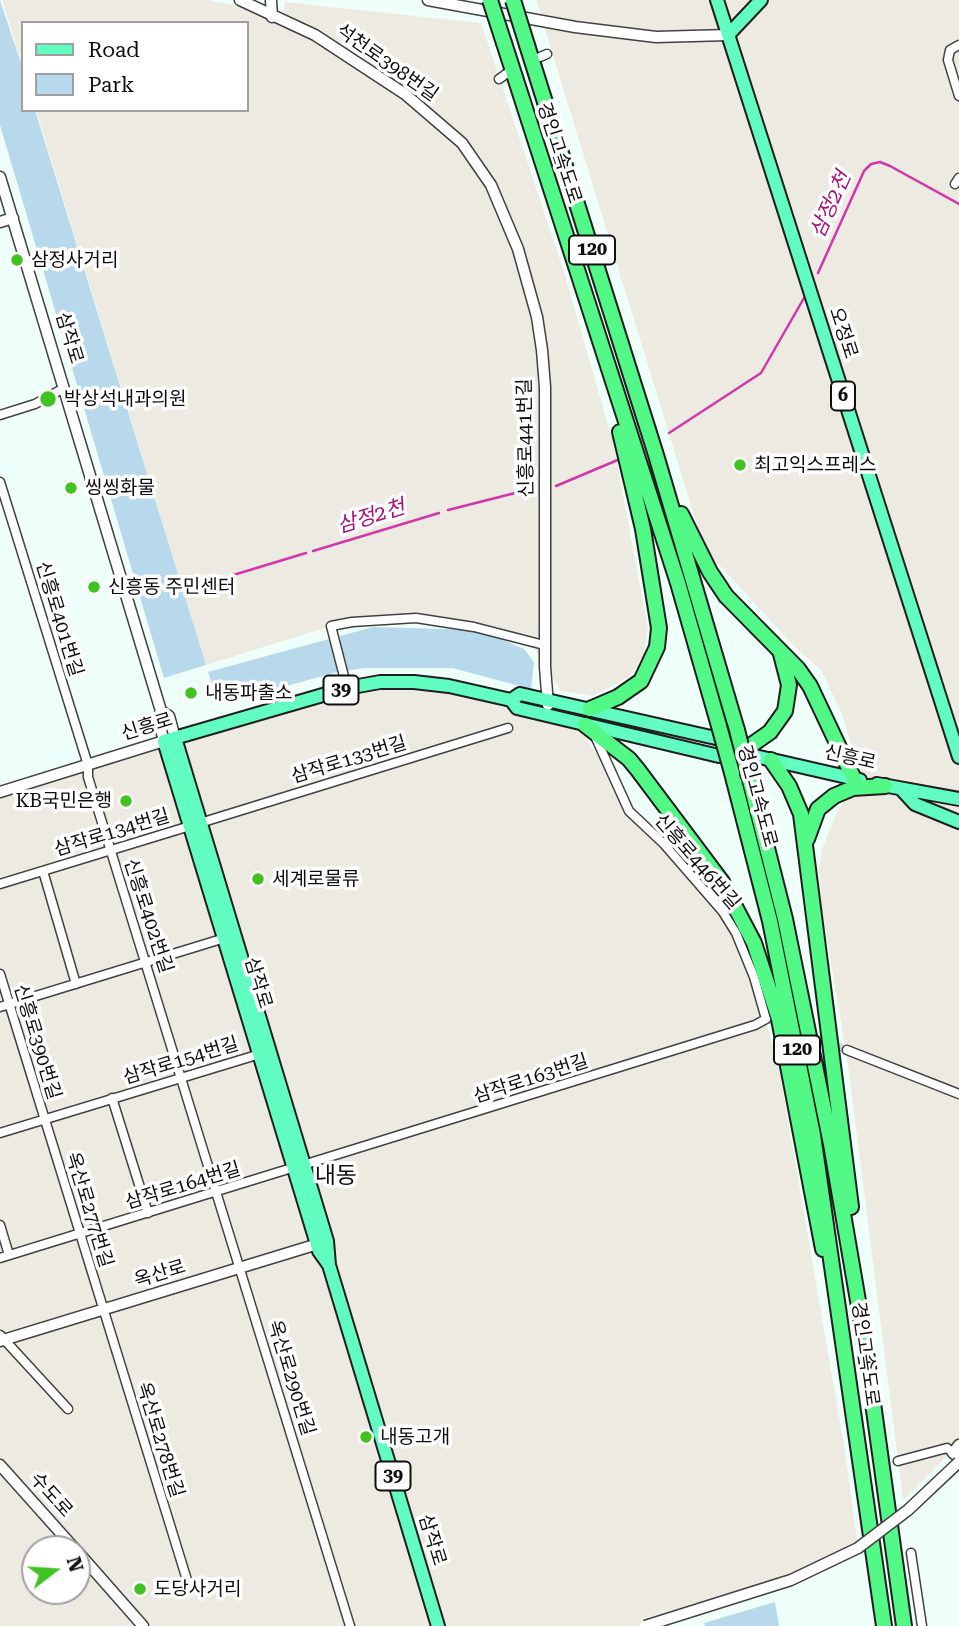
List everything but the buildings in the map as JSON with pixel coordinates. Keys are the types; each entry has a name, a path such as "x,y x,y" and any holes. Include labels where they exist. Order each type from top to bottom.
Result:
{"highway":[{"name":"경인고속도로","path":"490,0 678,583 770,921 813,1135 884,1626"},
{"name":"경인고속도로","path":"513,0 656,455 737,730 785,919 809,1031 862,1324 904,1626"},
{"path":"590,709 618,697 641,681 653,659 659,628 643,529 601,346"},
{"path":"656,455 709,572 746,618 778,647 810,686 854,779"},
{"path":"736,752 770,732 785,711 789,685 778,647"},
{"path":"590,729 629,759 638,770 722,882 754,943 779,1018 816,1224 843,1330"},
{"path":"771,760 796,801 806,847 846,1159 862,1324"},
{"path":"806,847 813,819 834,796 853,789 885,786"}],"main road":[{"name":"오정로","path":"717,0 959,757"},
{"path":"728,35 761,0"},
{"name":"신흥로","path":"170,740 347,688 380,682 414,682 449,685 511,700 517,708 550,715 590,729 719,756 736,752 902,790 959,799"},
{"name":"신흥로","path":"511,700 520,694 720,739 736,752"},
{"name":"삼작로","path":"170,740 438,1626"},
{"path":"902,790 915,804 959,822"},
{"name":"삼작로","path":"229,937 260,1054 299,1166"}],"street":[{"name":"석천로398번길","path":"240,0 315,35 405,94 461,143 491,185"},
{"path":"271,0 272,17"},
{"path":"428,0 575,27 656,37 728,35"},
{"path":"959,44 950,50 948,60 959,96"},
{"name":"삼작로","path":"0,177 161,710 169,716 170,740"},
{"name":"신흥로441번길","path":"491,185 518,249 537,317 542,350 545,387 544,645 550,715"},
{"path":"0,222 13,218"},
{"path":"0,415 35,404 64,388"},
{"name":"신흥로401번길","path":"0,482 88,765"},
{"path":"347,688 331,626 376,618 416,618 474,627 544,645"},
{"name":"삼작로133번길","path":"195,824 508,728"},
{"name":"신흥로446번길","path":"590,729 629,811 663,843 730,923 754,977 769,1020"},
{"name":"신흥로","path":"0,792 170,740"},
{"name":"신흥로402번길","path":"88,765 88,778 219,1192"},
{"name":"삼작로134번길","path":"0,884 195,824"},
{"name":"삼작로134번길","path":"43,871 76,984"},
{"path":"0,1007 229,937"},
{"name":"신흥로390번길","path":"0,974 45,1119"},
{"name":"삼작로163번길","path":"299,1166 769,1020"},
{"path":"847,1050 959,1094"},
{"name":"삼작로154번길","path":"0,1133 260,1054"},
{"name":"삼작로154번길","path":"112,1098 148,1213"},
{"name":"옥산로277번길","path":"45,1119 103,1309"},
{"name":"삼작로164번길","path":"5,1256 299,1166"},
{"name":"옥산로290번길","path":"219,1192 350,1626"},
{"path":"0,1225 5,1256"},
{"name":"옥산로","path":"68,1409 1,1339 322,1243"},
{"name":"옥산로278번길","path":"103,1309 187,1580"},
{"path":"898,1461 956,1451"},
{"path":"645,1626 791,1580 858,1548 908,1510 956,1451"},
{"name":"수도로","path":"0,1465 63,1535"},
{"path":"911,1553 922,1626"},
{"name":"수도로","path":"91,1567 143,1626"}],"shaded area":[{"path":"2,0 208,0 245,8 281,26 285,2 481,23 564,272 613,442 648,628 644,654 629,677 593,696 561,691 532,645 497,633 388,616 331,626 206,665 37,112 248,112 248,21 21,21 21,62"},
{"path":"536,0 959,0 959,1444 903,1500 848,1065 822,909 819,870 822,849 837,812 853,788 884,786 859,771 842,714 821,670 795,647 709,554 701,538"},
{"path":"449,686 544,708 584,736 607,768 629,811 723,912 754,977 779,1068 845,1451 858,1548 791,1580 644,1626 0,1626 0,792 347,688"}],"green space":[{"path":"0,0 21,63 21,112 36,112 206,665 164,678 0,125"},
{"path":"373,627 480,630 524,649 534,662 531,689 452,668 366,668 337,672 219,705 208,672"},
{"path":"775,1602 779,1626 705,1626 704,1623"}],"waterway":[{"name":"삼정2천","path":"818,273 864,171 871,164 880,162 890,166 959,204"},
{"name":"삼정2천","path":"669,433 761,373 804,298"},
{"name":"삼정2천","path":"556,486 620,459"},
{"name":"삼정2천","path":"448,510 535,488"},
{"name":"삼정2천","path":"313,551 439,513"},
{"name":"삼정2천","path":"187,589 306,553"}],"tunnel":[{"path":"771,1020 847,1050"}],"place":[{"name":"삼정사거리","path":"17,260"},
{"name":"박상석내과의원","path":"48,399"},
{"name":"최고익스프레스","path":"740,465"},
{"name":"씽씽화물","path":"71,488"},
{"name":"신흥동 주민센터","path":"94,587"},
{"name":"내동파출소","path":"191,693"},
{"name":"KB국민은행","path":"126,801"},
{"name":"세계로물류","path":"258,879"},
{"name":"내동고개","path":"366,1437"},
{"name":"도당사거리","path":"140,1589"}],"district":[{"name":"내동","path":"336,1176"}]}
